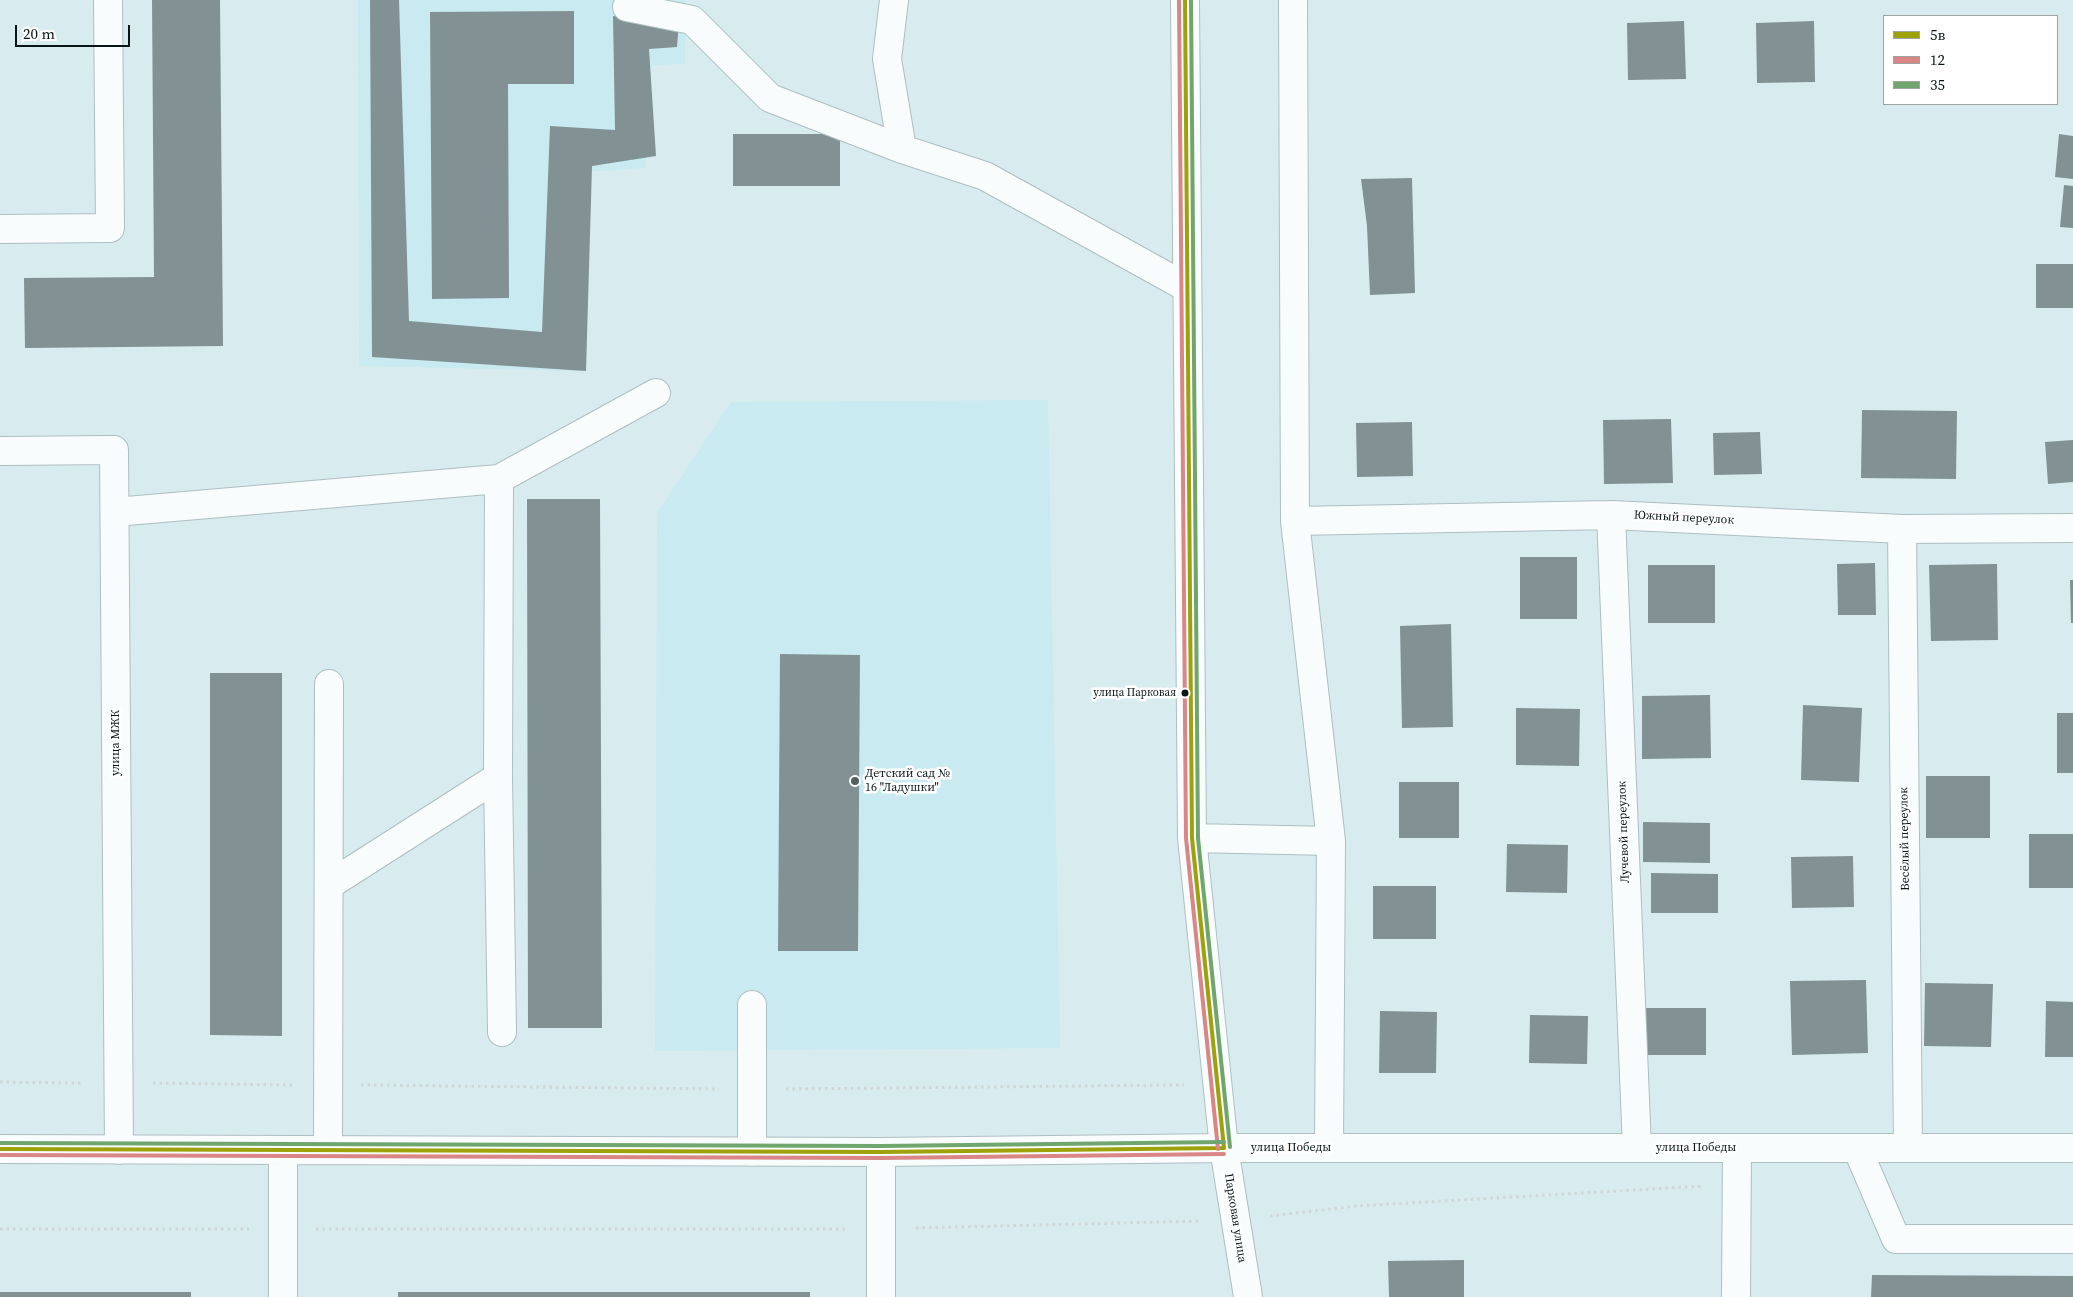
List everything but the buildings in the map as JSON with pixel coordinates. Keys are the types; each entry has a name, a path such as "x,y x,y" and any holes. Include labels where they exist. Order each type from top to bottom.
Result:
{"street":[{"path":"0,229 110,228 108,0"},
{"path":"690,0 687,6 627,7 692,20 770,98 902,149 985,176 1186,287"},
{"path":"894,0 887,59 902,149"},
{"name":"Парковая улица","path":"1184,0 1192,838 1224,1148 1248,1297"},
{"path":"1293,0 1295,521 1331,841 1329,1148"},
{"path":"115,512 499,479 656,393"},
{"name":"улица МЖК","path":"0,451 114,450 119,1150"},
{"path":"499,479 498,777 502,1032"},
{"name":"Южный переулок","path":"1295,521 1611,515 1902,529 2073,528"},
{"name":"Лучевой переулок","path":"1611,515 1637,1148"},
{"name":"Весёлый переулок","path":"1902,529 1908,1148"},
{"path":"328,1150 329,684"},
{"path":"329,884 498,777"},
{"path":"1192,838 1331,841"},
{"path":"752,1005 752,1152"},
{"name":"улица Победы","path":"0,1150 880,1152 1224,1148 2073,1148"},
{"path":"1736,1297 1737,1148"},
{"path":"1856,1148 1896,1239 2073,1240"},
{"path":"283,1150 283,1297"},
{"path":"880,1152 881,1297"}],"path":[{"path":"0,1082 752,1089 1218,1084"},
{"path":"0,1229 880,1229 1236,1220 1356,1206 1737,1184"}],"shaded area":[{"path":"358,0 685,0 685,64 651,65 645,168 586,172 578,371 359,366"},
{"name":"Детский сад № 16 \"Ладушки\"","path":"1048,400 1060,1048 655,1051 657,513 731,402"}],"transit line":[{"name":"12","path":"1179,0 1186,838 1218,1149"},
{"name":"5в","path":"1185,0 1192,838 1224,1148"},
{"name":"35","path":"1191,0 1198,838 1230,1147"},
{"name":"35","path":"0,1143 881,1146 1224,1142"},
{"name":"5в","path":"0,1149 881,1152 1224,1148"},
{"name":"12","path":"0,1155 881,1158 1224,1154"}],"place":[{"name":"улица Парковая","path":"1185,693"},
{"name":"Детский сад № 16 \"Ладушки\"","path":"855,781"}]}
